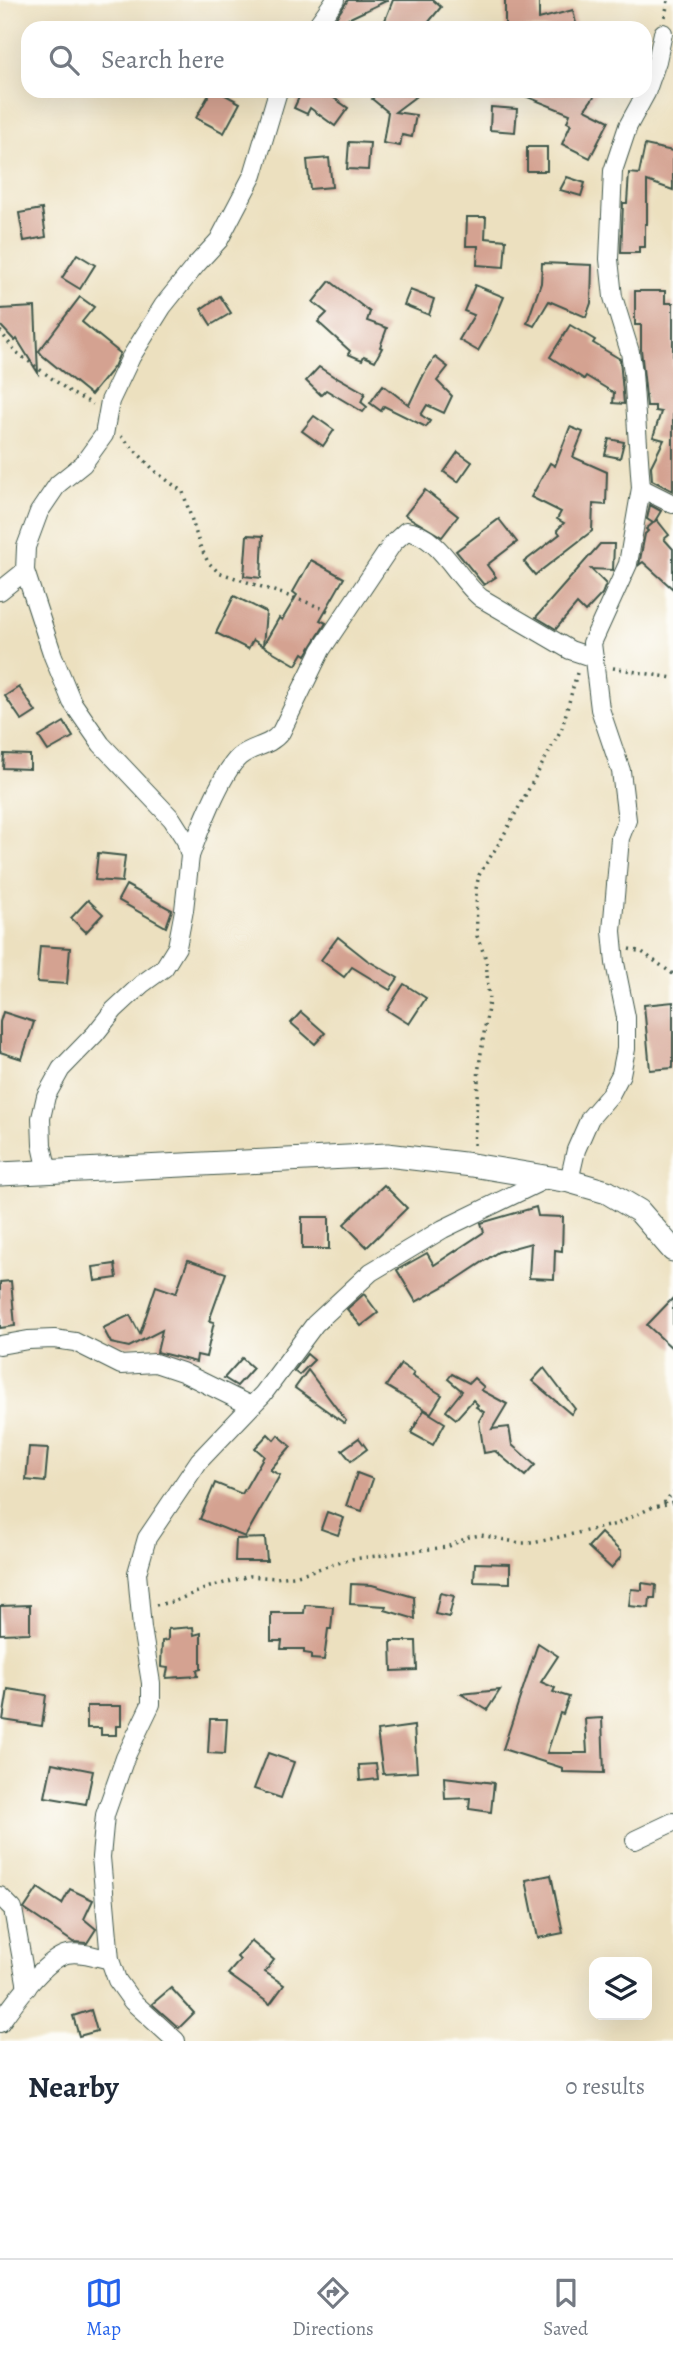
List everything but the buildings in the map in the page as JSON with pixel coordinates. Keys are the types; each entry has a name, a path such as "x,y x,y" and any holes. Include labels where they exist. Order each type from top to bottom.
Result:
{"street":[{"path":"320,21 335,0"},
{"path":"652,76 663,33"},
{"path":"190,856 186,841 172,820 101,744 72,702 53,656 25,571 26,547 39,512 58,484 83,464 104,435 110,401 131,357 163,306 219,240 253,176 276,98"},
{"path":"176,2041 132,2000 117,1980 110,1959 101,1857 105,1815 125,1758 152,1704 152,1683 137,1573 147,1538 199,1461 251,1406 315,1324 371,1272 443,1229 559,1179 590,1118 610,1095 624,1062 626,1017 615,963 612,931 620,838 627,820 621,771 600,709 590,659 592,643 628,564 641,488 634,372 613,296 609,224 612,171 628,126 643,98"},
{"path":"641,488 673,504"},
{"path":"48,1172 42,1145 41,1118 46,1096 61,1069 114,1010 164,968 177,947 190,856 202,822 233,764 241,755 274,740 281,732 321,650 400,534 406,531 422,534 443,554 468,588 481,598 569,650 590,659"},
{"path":"0,591 25,571"},
{"path":"0,1174 387,1155 559,1179 607,1192 639,1211 673,1250"},
{"path":"0,1345 28,1340 54,1339 75,1342 121,1365 155,1363 182,1372 251,1406"},
{"path":"635,1840 673,1822"},
{"path":"0,1896 13,1909 27,1987"},
{"path":"0,2023 27,1987 50,1964 65,1954 78,1953 110,1959"}],"path":[{"path":"0,331 16,352 106,415 133,450 183,492 200,546 208,562 218,572 309,603 342,618"},
{"path":"472,1165 479,1066 489,1001 486,959 477,936 476,889 479,875 562,728 567,701 590,659 673,678"},
{"path":"613,945 642,952 673,974"},
{"path":"663,1505 673,1492"},
{"path":"140,1608 172,1602 210,1587 250,1576 295,1576 352,1559 447,1547 469,1537 481,1535 533,1543 617,1524 673,1502"}]}
